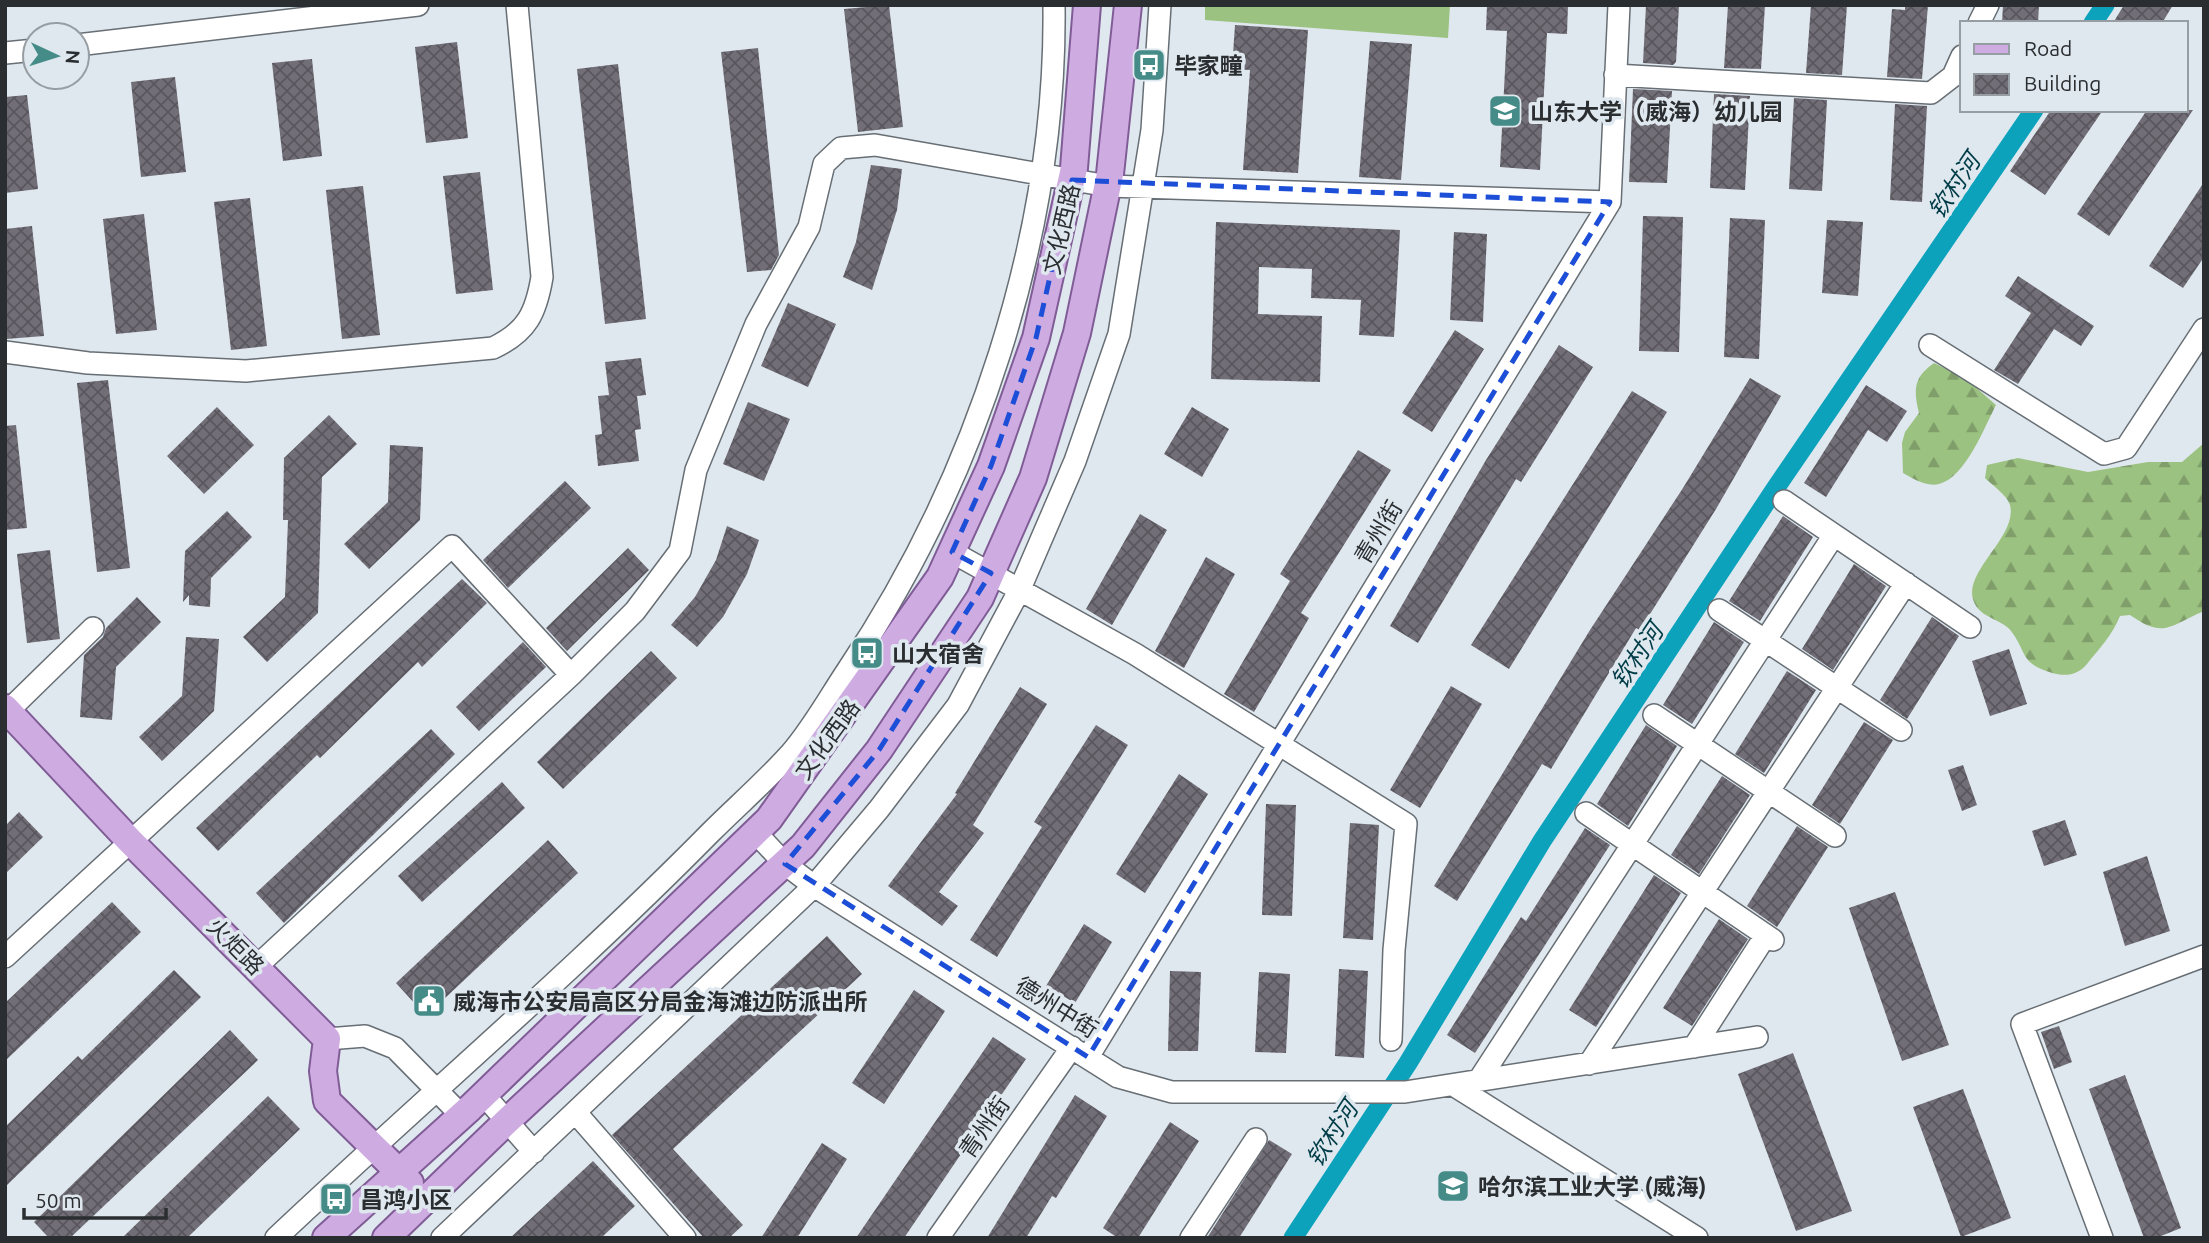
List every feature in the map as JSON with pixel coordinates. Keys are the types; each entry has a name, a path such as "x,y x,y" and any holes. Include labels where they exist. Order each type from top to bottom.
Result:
{"main road":[{"name":"文化西路","path":"326,1238 461,1115 769,819 940,577 991,466 1036,338 1072,180 1087,5"},
{"name":"文化西路","path":"386,1238 507,1121 785,864 879,750 980,598 1033,478 1077,333 1108,186 1128,5"},
{"name":"火炬路","path":"7,709 130,841 327,1039"},
{"path":"327,1039 323,1071 327,1101 427,1198"}],"street":[{"path":"91,43 418,5"},
{"path":"5,352 88,363 246,371 494,348 513,339 536,309 542,277 517,5"},
{"path":"276,1238 372,1147 642,903 793,751 851,664 911,566 968,439 1003,349 1042,175 1054,5"},
{"path":"442,1238 814,886 879,809 958,705 1019,591 1076,461 1119,334 1153,130 1160,5"},
{"name":"青州街","path":"938,1238 1080,1052 1280,744 1610,202 1619,5"},
{"path":"1980,21 1988,5"},
{"path":"1615,75 1931,93 1953,76 1960,60"},
{"path":"257,966 571,675 635,611 680,551 696,470 757,324 809,227 824,164 841,148 875,145 1108,186 1610,202"},
{"path":"1930,345 2104,454 2126,448 2204,329"},
{"path":"1784,501 1970,627"},
{"path":"1477,1083 1834,535"},
{"path":"5,957 452,546 571,675"},
{"path":"952,552 1135,654 1406,824 1394,950 1391,1041"},
{"path":"1589,1064 1906,583"},
{"path":"1719,610 1901,730"},
{"path":"7,709 93,628"},
{"path":"1654,715 1835,836"},
{"path":"1586,813 1770,937 1694,1047"},
{"name":"德州中街","path":"755,832 785,864 814,886 1118,1077 1172,1092 1405,1092 1477,1083 1757,1037"},
{"path":"2102,1238 2022,1024 2204,956"},
{"path":"327,1039 365,1035 395,1048 461,1115"},
{"path":"1455,1086 1697,1238"},
{"path":"483,1094 534,1152"},
{"path":"576,1112 685,1238"},
{"path":"1191,1238 1256,1139"}],"highlighted area":[{"path":"1072,180 1610,202 1088,1057 785,864 879,750 991,573 952,552 991,466 1036,338"}],"green space":[{"path":"1205,5 1450,5 1448,38 1205,20"},
{"path":"1934,363 1965,378 1996,405 1966,462 1948,480 1934,485 1920,482 1903,473 1902,443 1905,432 1919,413 1916,390 1919,379"},
{"path":"2204,443 2204,611 2167,628 2151,627 2130,615 2120,616 2110,635 2087,664 2075,673 2060,675 2040,668 2028,660 2011,631 1977,607 1972,591 1975,579 1999,542 2010,517 2008,501 1985,478 1987,465 2018,458 2088,472 2148,462 2182,462"}],"building":[{"path":"889,5 903,127 858,132 844,9"},
{"path":"1487,5 1568,5 1567,34 1547,33 1540,170 1500,167 1507,31 1486,30"},
{"path":"1646,5 1679,5 1676,62 1673,65 1643,63"},
{"path":"1728,5 1765,5 1761,69 1724,68"},
{"path":"1811,5 1847,5 1842,75 1806,73"},
{"path":"1905,5 1928,5 1922,79 1887,77 1892,9 1905,10"},
{"path":"2003,5 2039,5 2038,21 2002,21"},
{"path":"2124,5 2173,5 2163,21 2114,21"},
{"path":"1235,25 1308,30 1298,173 1243,170 1250,70 1232,69"},
{"path":"1370,41 1412,44 1401,180 1359,177"},
{"path":"457,42 468,138 426,143 415,47"},
{"path":"758,48 779,255 771,270 747,272 721,52"},
{"path":"312,59 322,156 283,161 272,63"},
{"path":"618,64 646,319 605,324 577,69"},
{"path":"175,77 186,172 141,177 131,82"},
{"path":"1633,89 1672,91 1667,183 1629,182"},
{"path":"1714,94 1750,96 1745,190 1710,188"},
{"path":"27,95 38,189 5,193 5,97"},
{"path":"1794,98 1827,100 1822,191 1789,189"},
{"path":"1895,104 1927,106 1922,202 1890,200"},
{"path":"2193,110 2109,236 2077,214 2146,112"},
{"path":"2050,112 2102,112 2045,195 2010,171"},
{"path":"871,165 902,169 897,210 872,290 843,277 856,242"},
{"path":"480,172 493,290 456,294 443,176"},
{"path":"2204,182 2204,257 2183,288 2149,266"},
{"path":"363,186 380,335 342,339 326,190"},
{"path":"250,198 267,346 231,350 214,202"},
{"path":"144,214 157,330 116,334 103,219"},
{"path":"1643,216 1683,217 1679,352 1639,351"},
{"path":"1730,218 1765,220 1759,359 1724,357"},
{"path":"1827,220 1863,222 1858,296 1822,293"},
{"path":"1216,222 1400,230 1394,337 1359,335 1361,300 1311,298 1312,269 1259,267 1258,314 1322,316 1320,382 1211,379"},
{"path":"32,226 44,336 6,339 5,229"},
{"path":"1454,232 1487,234 1483,322 1450,320"},
{"path":"2018,276 2094,326 2081,346 2054,329 2018,384 1994,370 2031,313 2005,296"},
{"path":"788,303 836,324 808,387 761,366"},
{"path":"1455,330 1484,349 1432,432 1402,413"},
{"path":"1559,345 1593,367 1521,482 1516,479 1418,643 1390,626 1486,460"},
{"path":"641,358 646,395 637,396 641,429 635,430 639,461 598,466 595,435 602,434 598,396 609,395 605,362"},
{"path":"1750,378 1781,396 1716,509 1640,630 1636,628 1551,769 1542,764 1457,901 1434,886 1590,630 1683,488"},
{"path":"108,380 130,568 97,572 77,383"},
{"path":"1866,385 1907,411 1887,442 1868,430 1826,497 1804,483"},
{"path":"1632,391 1667,412 1509,669 1471,645"},
{"path":"748,402 790,419 764,481 723,464"},
{"path":"217,407 254,445 204,494 167,456"},
{"path":"1192,407 1229,429 1202,477 1164,454"},
{"path":"329,415 357,444 322,477 318,613 267,662 243,637 285,597 288,520 283,520 284,458"},
{"path":"16,425 27,528 5,530 5,426"},
{"path":"390,445 423,447 420,520 369,569 344,544 388,502"},
{"path":"1358,450 1391,470 1301,613 1309,618 1254,712 1224,694 1290,581 1280,574"},
{"path":"565,481 591,508 508,588 483,560"},
{"path":"227,511 252,537 211,578 210,607 189,605 189,595 183,602 185,551"},
{"path":"1140,514 1167,530 1112,625 1086,609"},
{"path":"1783,516 1813,537 1760,621 1729,601"},
{"path":"727,526 759,540 747,574 723,617 697,647 671,625 695,597 716,560"},
{"path":"628,548 649,570 567,651 546,628"},
{"path":"50,550 60,639 27,643 17,554"},
{"path":"1206,557 1235,574 1184,668 1155,651"},
{"path":"1854,564 1886,586 1833,670 1802,649"},
{"path":"462,579 487,603 422,667 418,662 320,758 317,755 218,851 196,828"},
{"path":"137,597 161,622 116,667 112,720 80,717 84,655"},
{"path":"1932,617 1959,636 1907,719 1880,700"},
{"path":"1714,622 1744,642 1692,724 1663,705"},
{"path":"186,637 219,639 214,711 162,761 139,737 182,696"},
{"path":"523,642 546,667 479,731 456,707"},
{"path":"2009,649 2027,704 1990,716 1972,661"},
{"path":"651,651 677,678 563,789 537,762"},
{"path":"1787,671 1816,690 1764,773 1735,754"},
{"path":"1451,686 1482,704 1420,808 1390,790"},
{"path":"1020,687 1047,704 973,825 984,833 939,892 958,906 942,926 888,886 957,794 955,793"},
{"path":"1864,722 1893,740 1840,824 1812,805"},
{"path":"1096,725 1128,745 997,957 970,940 1042,827 1034,822"},
{"path":"1646,725 1677,746 1628,826 1597,804"},
{"path":"431,729 455,754 284,923 256,893"},
{"path":"1963,765 1977,805 1962,811 1948,770"},
{"path":"1179,774 1208,794 1145,893 1116,874"},
{"path":"1722,776 1750,795 1699,874 1671,855"},
{"path":"502,782 525,808 422,902 398,876"},
{"path":"1266,804 1296,805 1292,916 1262,915"},
{"path":"19,812 43,837 5,874 5,826"},
{"path":"2065,820 2077,855 2044,866 2032,831"},
{"path":"1350,823 1379,825 1373,940 1343,938"},
{"path":"1797,826 1828,847 1777,927 1747,906"},
{"path":"1585,828 1610,845 1475,1053 1447,1035 1521,917 1526,921"},
{"path":"548,840 578,873 426,1016 396,983"},
{"path":"2147,856 2170,931 2125,946 2103,872"},
{"path":"1654,875 1681,893 1596,1027 1569,1010"},
{"path":"1895,892 1949,1045 1902,1061 1849,908"},
{"path":"112,902 141,932 5,1061 5,1003"},
{"path":"1719,919 1748,939 1692,1026 1663,1008"},
{"path":"1084,924 1112,942 1075,1003 1046,986"},
{"path":"827,936 862,974 673,1149 743,1225 729,1238 704,1238 612,1135"},
{"path":"1339,969 1368,971 1364,1058 1335,1056"},
{"path":"174,970 201,997 5,1187 5,1127 78,1056 82,1060"},
{"path":"1170,971 1201,972 1198,1051 1168,1051"},
{"path":"1259,972 1290,974 1286,1053 1255,1052"},
{"path":"914,990 945,1011 884,1104 852,1083"},
{"path":"2059,1026 2072,1062 2054,1069 2041,1032"},
{"path":"230,1030 258,1060 70,1238 49,1238 34,1222"},
{"path":"993,1037 1026,1059 904,1238 856,1238"},
{"path":"1793,1053 1852,1211 1796,1231 1738,1074"},
{"path":"2125,1075 2181,1228 2156,1238 2144,1238 2089,1089"},
{"path":"1963,1089 2011,1218 1961,1237 1913,1107"},
{"path":"1075,1095 1107,1116 1056,1198 1052,1196 1026,1238 987,1238"},
{"path":"268,1096 300,1129 187,1238 122,1238"},
{"path":"1170,1122 1199,1141 1138,1238 1118,1238 1103,1228"},
{"path":"1269,1140 1292,1154 1239,1238 1207,1238"},
{"path":"822,1143 847,1159 797,1238 761,1238"},
{"path":"593,1161 635,1206 601,1238 510,1238"}],"waterway":[{"name":"钦村河","path":"2094,21 2105,5"},
{"name":"钦村河","path":"1293,1238 1408,1063 1542,841 1775,489 2033,112"}],"place":[{"name":"毕家疃","path":"1149,65"},
{"name":"山东大学（威海）幼儿园","path":"1505,111"},
{"name":"山大宿舍","path":"867,653"},
{"name":"威海市公安局高区分局金海滩边防派出所","path":"429,1001"},
{"name":"哈尔滨工业大学 (威海)","path":"1453,1186"},
{"name":"昌鸿小区","path":"336,1199"}]}
